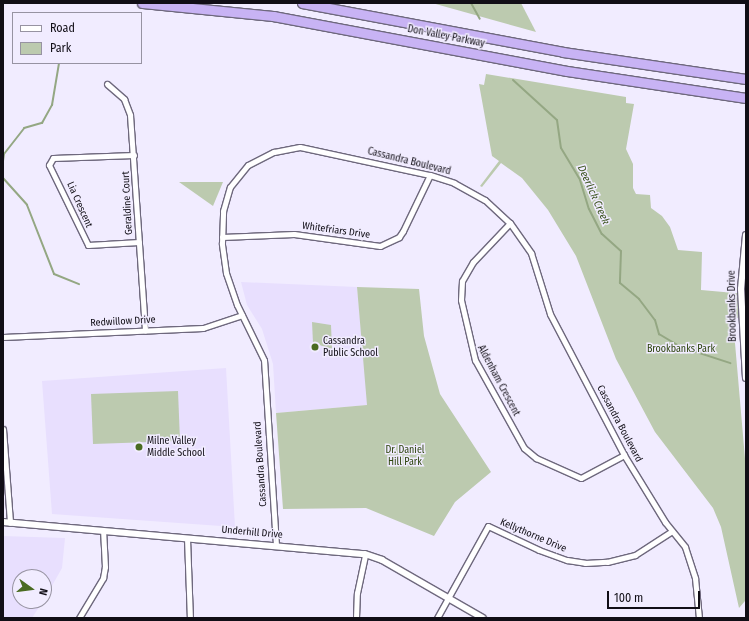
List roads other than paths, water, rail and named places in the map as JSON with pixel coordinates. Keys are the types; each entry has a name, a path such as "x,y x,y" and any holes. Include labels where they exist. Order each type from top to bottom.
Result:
{"highway":[{"name":"Don Valley Parkway","path":"142,3 273,16 567,71 744,98"},
{"name":"Don Valley Parkway","path":"302,3 563,52 744,78"}],"street":[{"name":"Geraldine Court","path":"107,84 128,105 134,155 145,330"},
{"name":"Cassandra Boulevard","path":"276,545 264,360 242,315 226,273 222,237 222,210 230,187 248,165 274,152 300,147 430,175 454,183 484,200 510,223 531,252 550,314 624,455 672,531 686,546 692,561 699,618"},
{"name":"Lia Crescent","path":"134,155 53,158 48,165 60,185 88,245 139,242"},
{"name":"Whitefriars Drive","path":"222,237 294,234 380,246 399,237 404,232 430,175"},
{"name":"Aldenham Crescent","path":"510,223 473,262 462,281 461,300 475,360 524,448 536,458 581,478 624,455"},
{"name":"Brookbanks Drive","path":"746,234 741,289 746,378"},
{"name":"Redwillow Drive","path":"3,337 203,328 242,315"},
{"path":"3,429 6,522"},
{"name":"Underhill Drive","path":"6,522 365,554 382,560 447,599 483,618"},
{"name":"Kellythorne Drive","path":"447,599 488,526 539,550 567,560 585,563 607,562 635,554 672,531"},
{"path":"80,618 103,578 105,567 103,531"},
{"path":"186,538 190,618"},
{"path":"356,618 357,593 365,554"},
{"path":"438,618 447,599"}],"waterway":[{"name":"Deerlick Creek","path":"471,3 480,19"},
{"path":"3,161 4,154 24,128 42,123 52,105 59,64"},
{"name":"Deerlick Creek","path":"513,80 557,120 561,148 580,180 589,209 602,234 621,251 620,283 639,299 655,320 659,334 681,347 730,363"},
{"path":"3,178 27,205 54,274 79,284"}],"place":[{"name":"Cassandra Public School","path":"315,347"},
{"name":"Milne Valley Middle School","path":"139,447"}],"park label":[{"name":"Brookbanks Park","path":"681,350"},
{"name":"Dr. Daniel Hill Park","path":"405,456"}]}
